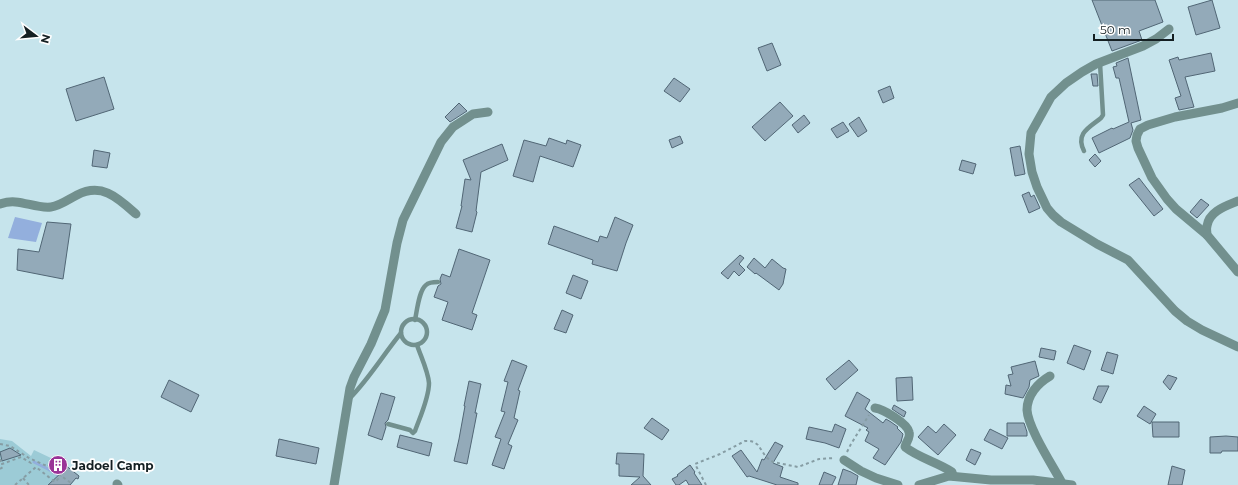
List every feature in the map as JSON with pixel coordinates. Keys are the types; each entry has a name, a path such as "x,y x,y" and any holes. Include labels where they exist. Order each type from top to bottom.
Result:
{"street":[{"path":"1169,29 1156,39 1142,46 1082,72 1072,78 1051,97 1031,133 1029,154 1032,172 1047,208 1061,222 1128,260 1175,311 1187,321 1202,330 1238,347"},
{"path":"1238,103 1222,108 1175,117 1148,125 1140,129 1137,135 1136,144 1152,178 1167,199 1206,235 1238,272"},
{"path":"334,485 350,388 385,310 397,243 403,220 441,142 453,127 473,114 488,112"},
{"path":"0,204 7,201 15,201 52,207 83,192 93,190 113,195 136,214"},
{"path":"1206,235 1206,226 1211,216 1218,210 1238,201"},
{"path":"1050,376 1044,379 1033,391 1029,399 1027,412 1032,427 1062,483"},
{"path":"875,408 880,408 907,428 910,435 905,447 911,452 945,467 952,472 953,476"},
{"path":"844,460 861,471 876,478 898,485"},
{"path":"919,485 944,477 953,476 991,480 1033,480 1072,485"}],"lane":[{"path":"1084,151 1081,143 1083,134 1087,128 1102,118 1103,115 1100,63"},
{"path":"415,320 422,291 425,286 432,282 438,282"},
{"path":"348,400 365,382 401,334 403,325 406,322 419,320 423,323 426,331 424,340 417,345 408,344 402,338 401,334"},
{"path":"388,424 410,430 413,433 422,412 429,384 417,345"}],"path":[{"path":"706,485 695,464 720,454 745,441 754,442 758,445 766,457 773,462 798,467 826,458 844,460 851,444 875,408"},
{"path":"0,444 10,446 32,459 51,467 71,483"},
{"path":"2,464 21,457 31,463 32,459"},
{"path":"0,459 3,467 0,469"},
{"path":"15,485 36,467 55,482"},
{"path":"53,485 63,476"},
{"path":"23,478 30,485"}],"shaded area":[{"path":"15,217 42,223 36,242 8,238"},
{"path":"0,439 12,441 31,456 34,450 53,459 55,457 78,475 71,485 0,485"}],"building":[{"path":"1092,0 1155,0 1163,22 1139,31 1142,40 1112,51"},
{"path":"1212,0 1220,28 1196,35 1188,7"},
{"path":"772,43 781,65 767,71 758,48"},
{"path":"1211,53 1215,71 1185,77 1194,107 1179,110 1175,98 1181,96 1169,60 1178,57 1179,60"},
{"path":"1128,58 1141,120 1131,123 1133,130 1130,138 1099,153 1092,138 1112,128 1113,129 1129,122 1119,78 1116,78 1113,67 1117,66 1116,63"},
{"path":"1091,74 1097,74 1098,86 1093,86"},
{"path":"104,77 114,109 76,121 66,89"},
{"path":"674,78 690,89 680,102 664,91"},
{"path":"890,86 894,98 883,103 878,91"},
{"path":"780,102 793,116 765,141 752,127"},
{"path":"459,103 467,111 450,122 445,117"},
{"path":"804,115 810,123 798,133 792,125"},
{"path":"859,117 867,131 858,137 849,124"},
{"path":"843,122 849,131 837,138 831,129"},
{"path":"680,136 683,143 672,148 669,140"},
{"path":"549,138 566,144 567,140 581,145 573,167 540,156 533,182 513,176 524,140 546,146"},
{"path":"502,144 508,160 481,172 477,212 472,232 456,228 462,206 465,179 471,180 463,160"},
{"path":"1020,146 1025,174 1015,176 1010,148"},
{"path":"94,150 110,153 107,168 92,166"},
{"path":"1095,154 1101,161 1095,167 1089,160"},
{"path":"962,160 976,164 973,174 959,170"},
{"path":"1139,178 1163,209 1154,216 1129,185"},
{"path":"1029,192 1031,197 1034,195 1040,208 1029,213 1022,195"},
{"path":"1201,199 1209,205 1197,218 1190,212"},
{"path":"615,217 633,225 617,271 592,264 593,260 548,244 554,226 598,242 600,236 607,238"},
{"path":"47,222 71,224 63,279 17,270 18,249 39,252"},
{"path":"459,249 490,260 472,313 477,315 472,330 442,320 448,302 434,297 438,286 441,284 440,279 442,274 450,277"},
{"path":"740,255 744,258 739,264 745,270 739,276 734,271 728,279 721,273"},
{"path":"754,258 765,268 772,259 786,269 783,284 779,290 747,267"},
{"path":"573,275 588,281 581,299 566,293"},
{"path":"562,310 573,315 566,333 554,329"},
{"path":"1074,345 1091,351 1084,370 1067,363"},
{"path":"1041,348 1056,351 1054,360 1039,357"},
{"path":"1107,352 1118,355 1113,374 1101,370"},
{"path":"512,360 527,366 518,390 520,391 514,418 518,420 508,444 512,446 504,469 492,465 501,439 495,437 505,412 501,411 508,382 504,381"},
{"path":"849,360 858,370 835,390 826,379"},
{"path":"1035,361 1039,376 1030,380 1029,387 1023,398 1005,394 1006,385 1011,386 1008,375 1013,374 1011,367"},
{"path":"1168,375 1177,378 1170,390 1163,382"},
{"path":"912,377 913,400 897,401 896,378"},
{"path":"169,380 199,395 191,412 161,397"},
{"path":"469,381 481,384 467,464 454,461"},
{"path":"1098,386 1109,386 1101,403 1093,399"},
{"path":"857,392 870,400 865,409 883,423 886,419 891,422 898,427 897,428 903,434 901,442 885,465 873,458 879,449 865,441 869,432 866,430 868,428 845,416"},
{"path":"381,393 395,397 388,420 385,423 386,427 382,440 368,435"},
{"path":"894,405 906,412 904,417 892,409"},
{"path":"1144,406 1156,414 1150,424 1137,416"},
{"path":"652,418 669,430 662,440 644,428"},
{"path":"1152,422 1179,422 1179,437 1153,437"},
{"path":"1007,423 1024,423 1027,436 1007,436"},
{"path":"835,424 846,429 839,448 806,439 809,427 832,432"},
{"path":"944,424 956,435 938,455 918,437 928,426 936,433"},
{"path":"990,429 1008,438 1002,449 984,440"},
{"path":"400,435 432,443 429,456 397,447"},
{"path":"1210,437 1238,437 1238,451 1210,453"},
{"path":"279,439 319,448 316,464 276,456"},
{"path":"775,442 783,446 773,463 783,467 780,477 798,483 798,485 777,485 749,476 747,477 732,456 741,450 757,472 762,459 764,460"},
{"path":"10,448 21,455 2,461 0,452"},
{"path":"971,449 981,453 975,465 966,460"},
{"path":"617,453 644,454 643,476 651,485 631,485 640,477 619,476 619,464 616,464"},
{"path":"55,457 79,476 78,479 76,478 70,485 48,485 62,472 48,466"},
{"path":"690,465 702,485 689,485 686,480 679,485 676,485 672,479 678,476 677,475"},
{"path":"1172,466 1185,470 1182,485 1168,485"},
{"path":"843,469 858,476 856,485 838,485"},
{"path":"824,472 836,477 832,485 819,485"}],"waterway":[{"path":"34,462 58,475"}],"place":[{"name":"Jadoel Camp","path":"58,465"}]}
